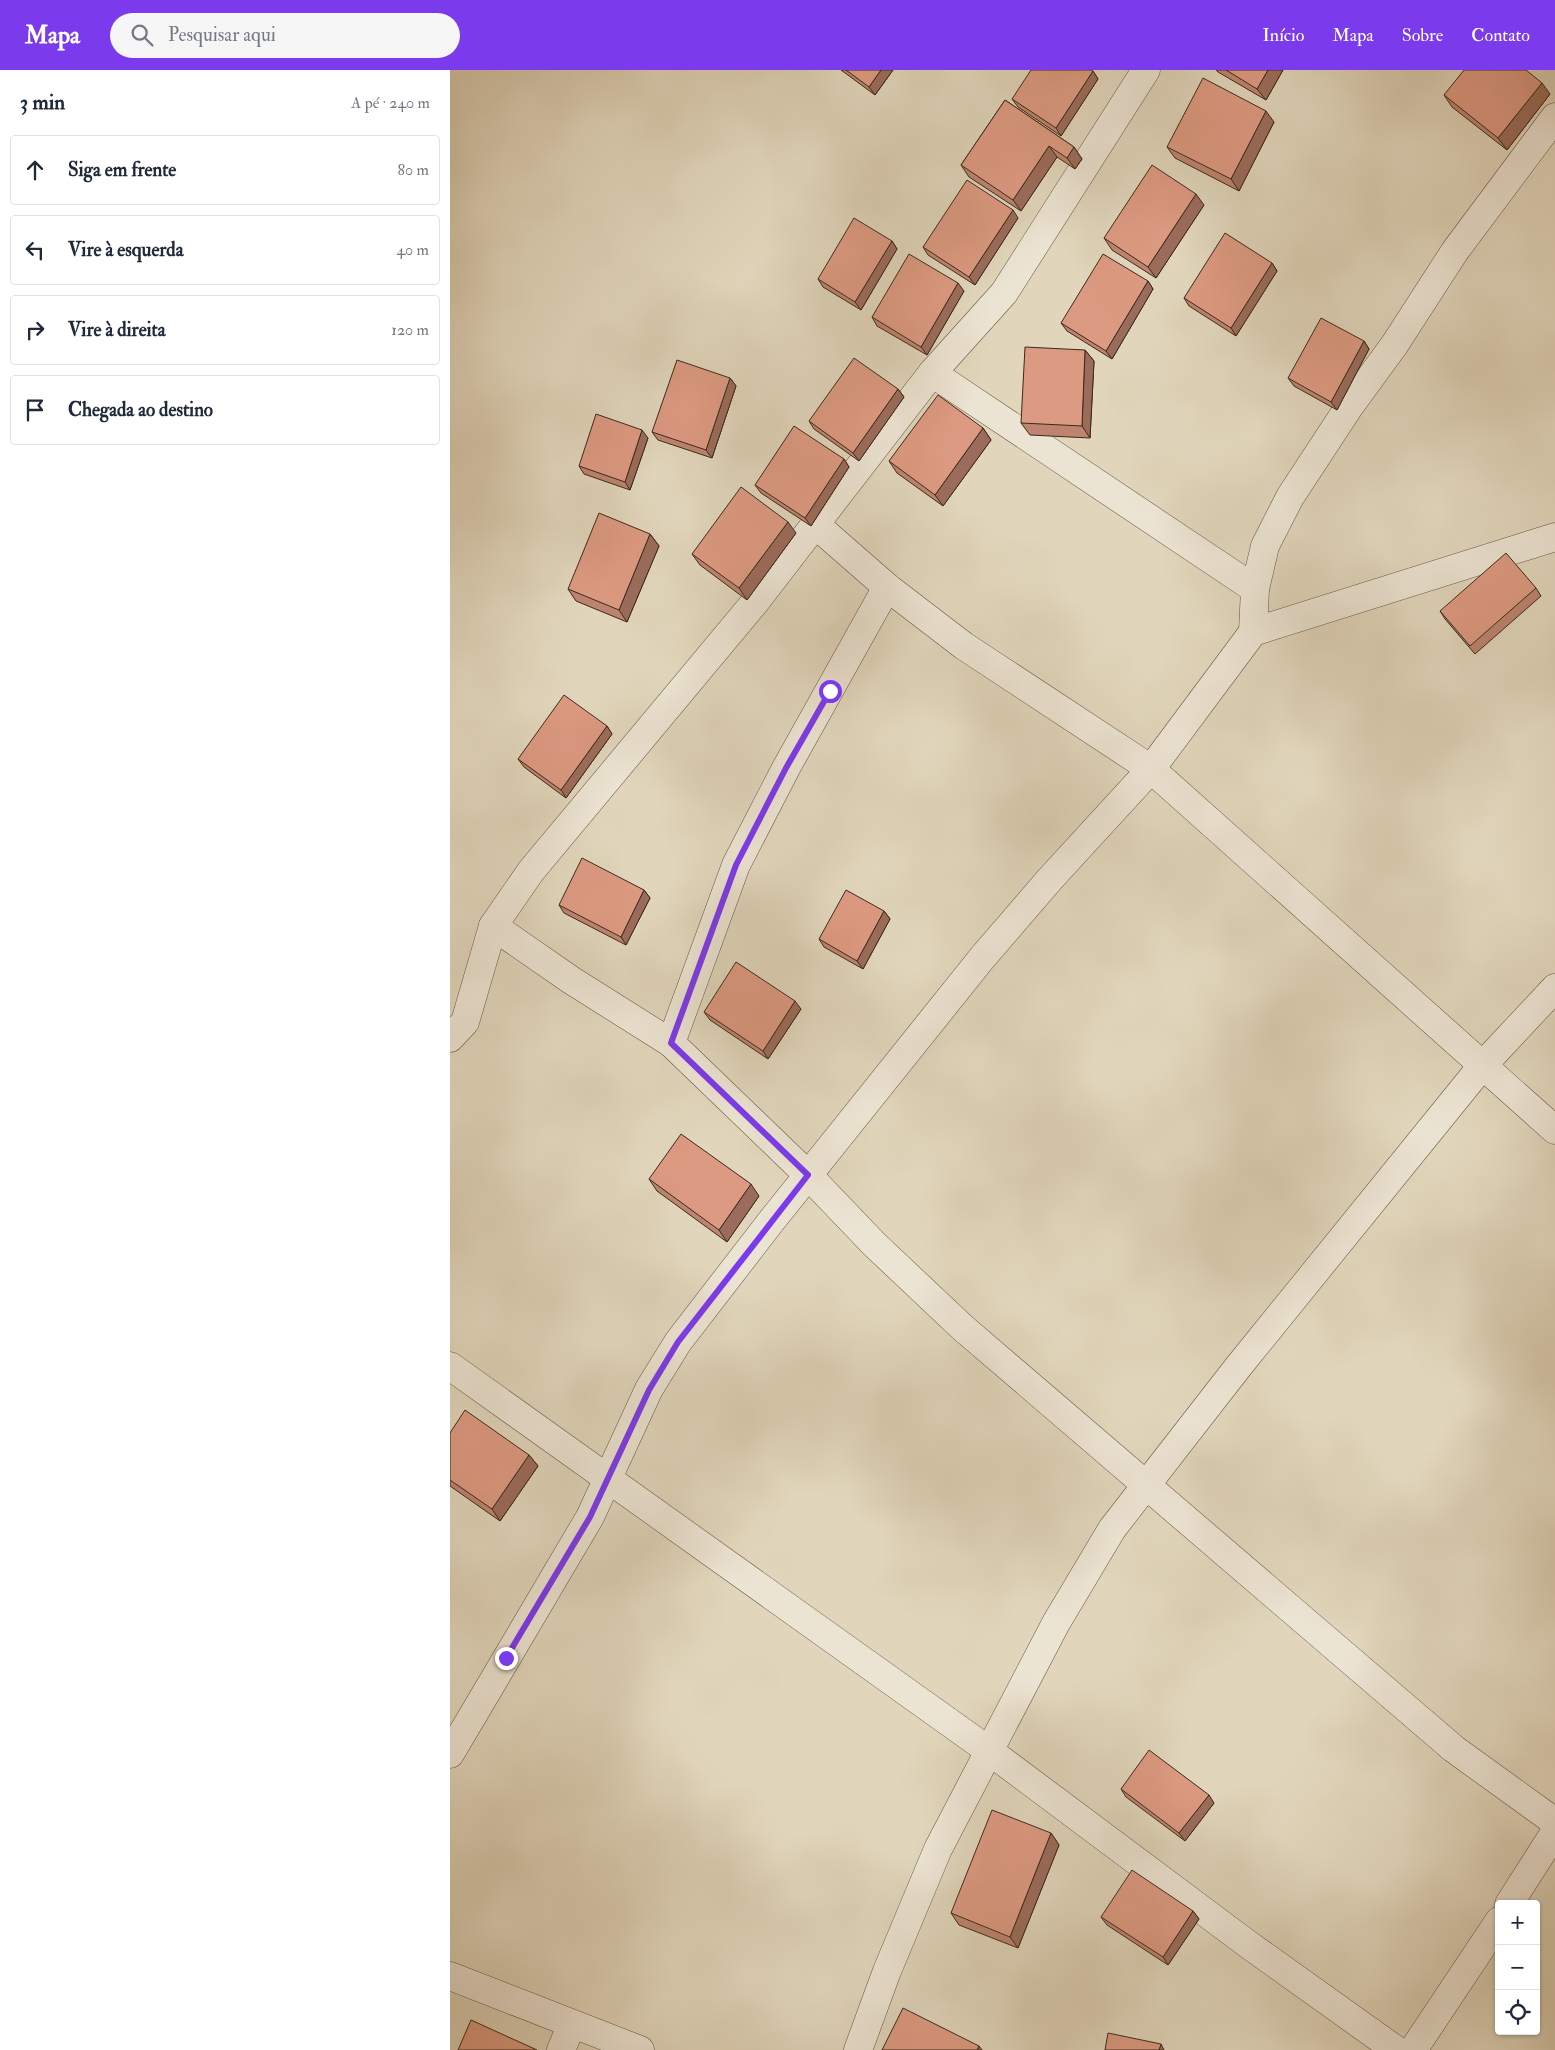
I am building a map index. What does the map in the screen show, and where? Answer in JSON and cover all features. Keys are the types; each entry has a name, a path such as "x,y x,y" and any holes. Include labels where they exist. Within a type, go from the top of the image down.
{"street":[{"path":"450,1038 465,1022 494,926 531,871 756,601 932,373 1004,293 1146,70"},
{"path":"450,1754 590,1517 607,1476 649,1390 678,1342 808,1175 982,958 1050,879 1151,769 1253,632 1255,589 1265,546 1290,497 1349,407 1395,344 1455,251 1555,117"},
{"path":"932,373 1255,589"},
{"path":"816,525 887,587 964,646 1151,769 1555,1130"},
{"path":"1253,632 1555,537"},
{"path":"671,1043 736,865 786,768 887,587"},
{"path":"494,926 571,980 671,1043 808,1175 874,1244 963,1328 1049,1403 1148,1484 1208,1540 1454,1749 1555,1822"},
{"path":"858,2050 887,1971 938,1849 1056,1623 1112,1529 1238,1367 1482,1066 1555,988"},
{"path":"450,1366 607,1476 988,1750 1249,1945 1396,2050"},
{"path":"1512,1900 1555,1832"},
{"path":"1413,2050 1495,1927"},
{"path":"450,1976 640,2050"},
{"path":"561,2050 572,2024"}],"building":[{"path":"846,70 881,70 869,87"},
{"path":"1031,70 1093,71 1056,128 1012,99"},
{"path":"1226,70 1268,70 1257,89"},
{"path":"1464,70 1526,70 1542,83 1498,138 1444,95"},
{"path":"1203,78 1266,111 1231,179 1167,147"},
{"path":"1005,100 1074,147 1067,158 1049,146 1013,200 961,165"},
{"path":"1152,165 1196,194 1148,267 1104,238"},
{"path":"967,180 1013,210 969,277 923,247"},
{"path":"854,218 892,241 855,302 818,279"},
{"path":"1225,233 1272,263 1231,328 1184,298"},
{"path":"909,254 958,283 921,347 872,317"},
{"path":"1103,254 1148,281 1106,351 1061,323"},
{"path":"1321,318 1364,341 1331,402 1288,378"},
{"path":"1025,347 1085,350 1082,426 1021,423"},
{"path":"854,358 898,389 853,453 809,421"},
{"path":"677,360 730,378 706,450 652,432"},
{"path":"938,395 983,428 935,495 889,461"},
{"path":"596,414 642,430 625,482 579,466"},
{"path":"794,426 844,459 805,518 755,485"},
{"path":"741,487 788,522 739,588 692,554"},
{"path":"599,513 650,534 619,610 568,589"},
{"path":"1506,553 1536,588 1470,646 1440,611"},
{"path":"564,695 607,726 561,790 518,759"},
{"path":"582,858 644,890 621,937 559,905"},
{"path":"846,890 884,911 857,961 819,939"},
{"path":"736,962 795,1001 763,1051 704,1012"},
{"path":"681,1134 751,1184 719,1230 649,1179"},
{"path":"465,1410 529,1455 492,1509 450,1480 450,1433"},
{"path":"1149,1750 1209,1795 1179,1833 1121,1789"},
{"path":"992,1810 1051,1833 1010,1937 951,1913"},
{"path":"1132,1870 1193,1911 1163,1957 1101,1917"},
{"path":"903,2008 979,2046 977,2050 882,2050"},
{"path":"471,2020 537,2050 458,2050"},
{"path":"1108,2033 1161,2044 1159,2050 1105,2050"}],"route":[{"path":"506,1658 590,1517 631,1425 649,1390 678,1342 808,1175 724,1097 671,1043 736,865 786,768 830,691"}]}
